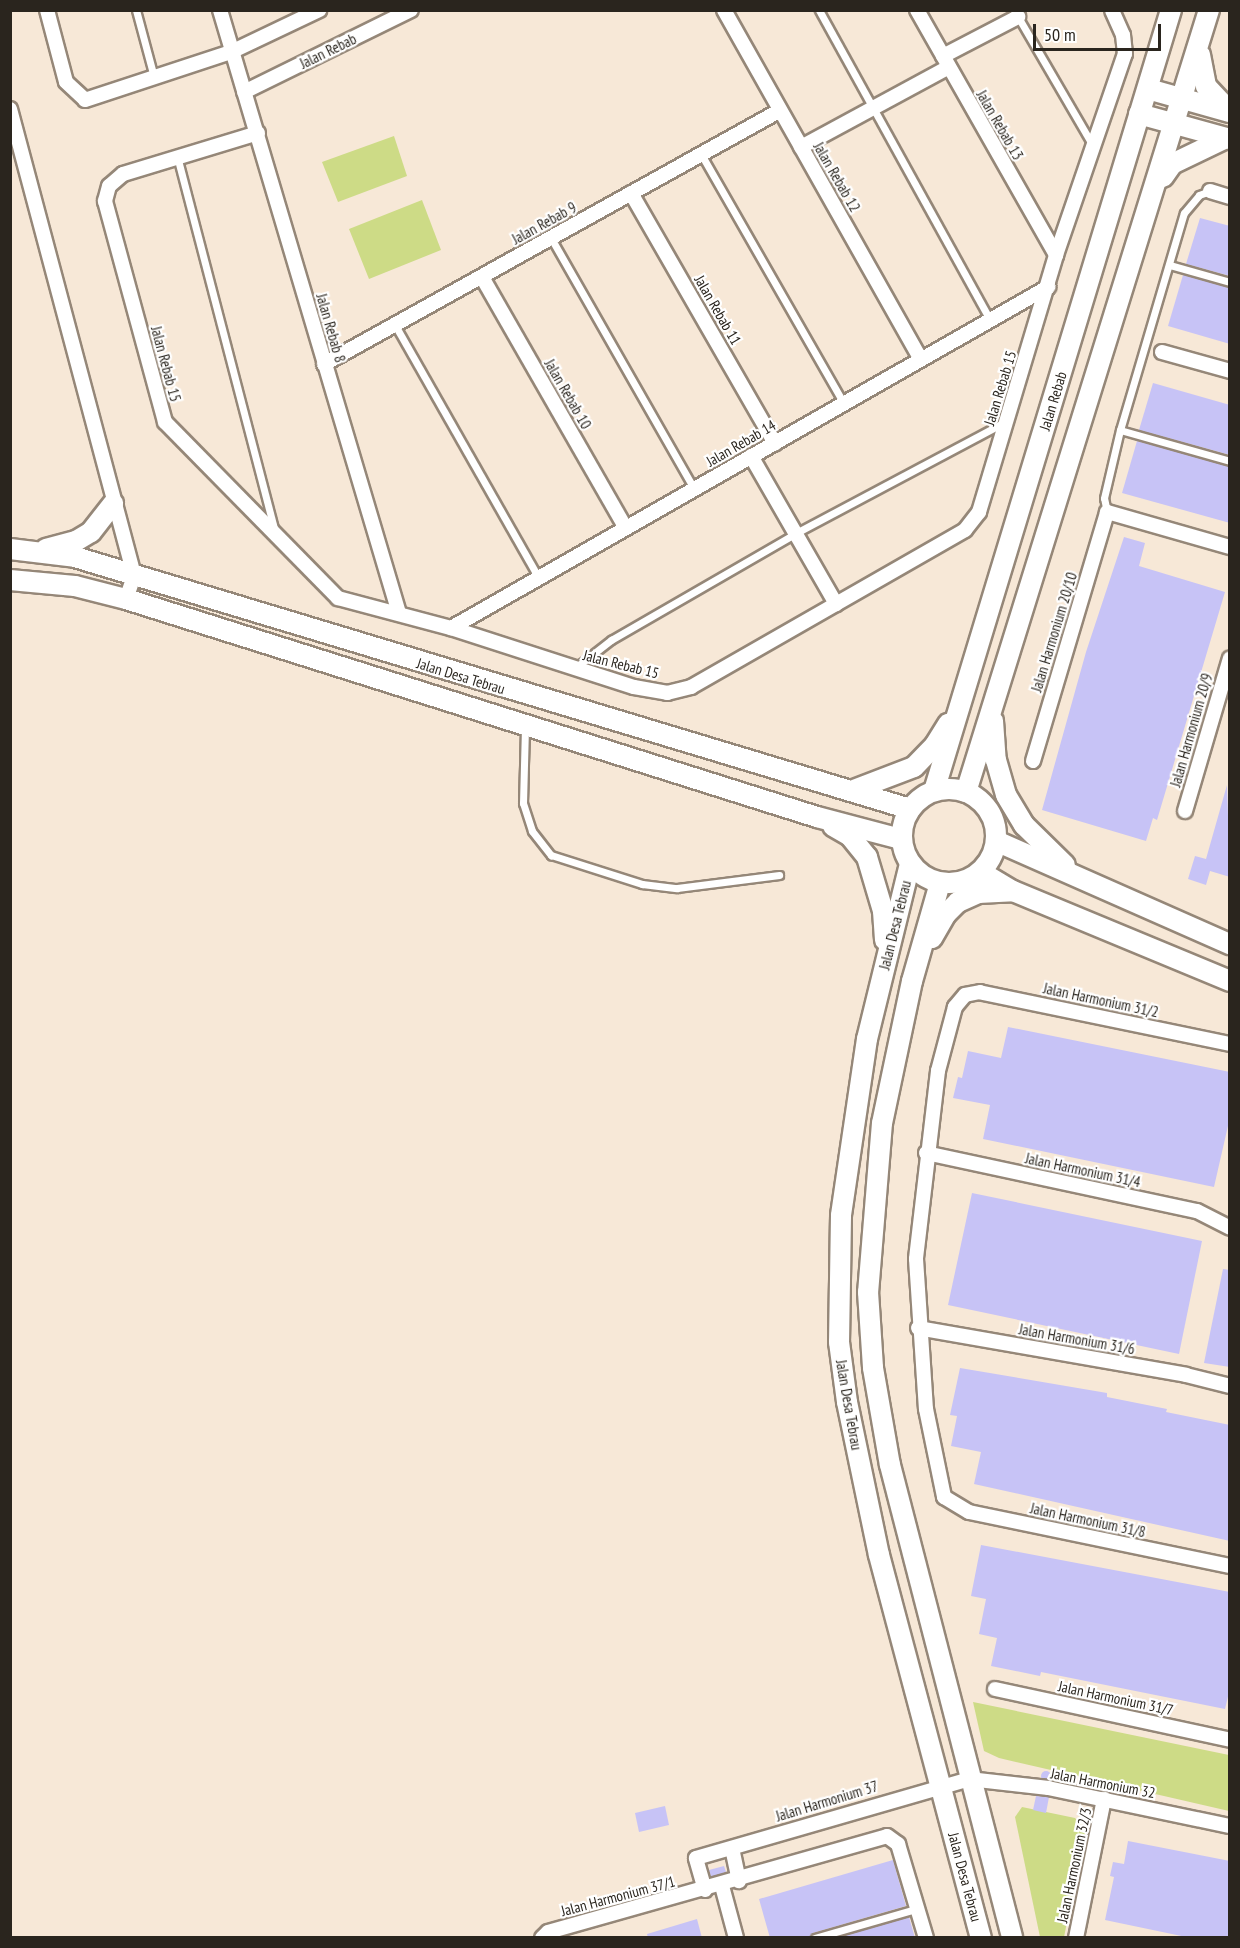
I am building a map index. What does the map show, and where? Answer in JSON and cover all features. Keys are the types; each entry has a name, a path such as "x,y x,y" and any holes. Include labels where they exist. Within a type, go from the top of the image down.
{"street":[{"path":"47,10 66,82 85,100 231,52 319,10"},
{"name":"Jalan Rebab 8","path":"220,10 399,613"},
{"name":"Jalan Rebab","path":"244,92 411,10"},
{"name":"Jalan Rebab 12","path":"724,10 921,359"},
{"name":"Jalan Rebab 13","path":"917,10 1056,255"},
{"name":"Jalan Rebab 15","path":"258,133 123,174 109,186 105,201 165,422 276,539 338,598 451,628 634,687 675,691 691,687 965,530 979,512 1056,255 1125,54 1123,35 1112,10"},
{"name":"Jalan Rebab","path":"934,791 964,699 1171,10"},
{"path":"966,792 1158,184 1209,10"},
{"path":"801,147 872,108 1016,14"},
{"path":"1199,46 1206,86 1230,112"},
{"path":"1148,89 1230,112"},
{"path":"10,109 113,504 134,576 126,598"},
{"name":"Jalan Rebab 9","path":"324,364 779,111"},
{"path":"1139,114 1228,139"},
{"path":"1158,184 1172,164 1228,139"},
{"path":"1210,191 1230,197"},
{"name":"Jalan Rebab 11","path":"631,194 775,443"},
{"name":"Jalan Rebab 10","path":"482,277 626,528"},
{"name":"Jalan Rebab 14","path":"451,628 1048,287"},
{"path":"1162,352 1230,371"},
{"path":"751,456 836,604"},
{"path":"41,551 76,541 91,532 113,504"},
{"path":"1107,512 1230,547"},
{"name":"Jalan Harmonium 20/10","path":"1033,761 1107,512"},
{"name":"Jalan Desa Tebrau","path":"10,549 41,551 134,576 910,809"},
{"name":"Jalan Desa Tebrau","path":"10,580 75,585 126,598 817,817 901,839"},
{"name":"Jalan Harmonium 20/9","path":"1185,811 1230,658"},
{"path":"850,791 914,767 935,745 964,699"},
{"path":"992,712 996,760 1006,795 1024,825 1073,873"},
{"path":"934,791 966,792 990,811 996,840 989,863 981,872 962,882 940,883 918,873 910,864 901,839 910,809 934,791"},
{"path":"817,817 850,836 867,857 883,911 886,960"},
{"path":"996,840 1230,944"},
{"name":"Jalan Desa Tebrau","path":"910,864 867,1039 841,1216 839,1342 847,1402 879,1555 981,1938"},
{"path":"981,872 1013,891 1230,981"},
{"name":"Jalan Desa Tebrau","path":"940,883 912,981 882,1123 871,1215 868,1292 873,1368 906,1537 1012,1938"},
{"path":"912,981 951,907 978,893 1013,891"},
{"name":"Jalan Harmonium 31/2","path":"926,1153 938,1071 955,1007 965,995 980,992 1230,1044"},
{"path":"918,1328 916,1259 926,1153"},
{"name":"Jalan Harmonium 31/4","path":"926,1153 1197,1212 1230,1228"},
{"name":"Jalan Harmonium 31/6","path":"918,1328 1186,1375 1230,1386"},
{"name":"Jalan Harmonium 31/8","path":"918,1328 926,1409 944,1497 969,1512 1230,1566"},
{"name":"Jalan Harmonium 31/7","path":"995,1689 1230,1740"},
{"name":"Jalan Harmonium 37","path":"705,1890 696,1858 969,1779"},
{"name":"Jalan Harmonium 32","path":"969,1779 1048,1788 1230,1826"},
{"name":"Jalan Harmonium 32/3","path":"1076,1938 1104,1799"},
{"path":"732,1848 739,1881 887,1836 894,1840 919,1908 926,1938"},
{"name":"Jalan Harmonium 37/1","path":"542,1938 548,1932 739,1881"},
{"path":"722,1886 736,1938"}],"lane":[{"path":"136,10 154,77"},
{"path":"819,10 990,320"},
{"path":"1016,14 1093,146"},
{"path":"701,154 844,404"},
{"path":"177,156 276,539"},
{"path":"1107,512 1104,498 1120,430 1185,213 1199,195 1210,191"},
{"path":"551,238 694,489"},
{"path":"1170,265 1230,282"},
{"path":"395,325 539,578"},
{"path":"574,669 611,640 796,533 1007,421"},
{"path":"1120,430 1230,461"},
{"path":"525,725 523,802 532,831 551,855 642,884 677,888 779,875"},
{"path":"815,1938 919,1908"}],"green space":[{"path":"394,136 407,176 338,202 322,162"},
{"path":"422,200 441,250 369,279 349,229"},
{"path":"973,1702 1229,1755 1229,1811 999,1758 984,1751"},
{"path":"1022,1807 1075,1818 1086,1829 1064,1937 1040,1937 1015,1817"}],"building":[{"path":"1200,218 1230,226 1230,276 1186,264"},
{"path":"1183,275 1230,288 1230,344 1168,326"},
{"path":"1153,383 1230,405 1230,455 1139,430"},
{"path":"1137,441 1230,466 1230,523 1122,493"},
{"path":"1124,537 1145,543 1139,566 1225,592 1157,820 1153,818 1146,841 1042,810 1086,652"},
{"path":"1227,785 1230,877 1210,871 1206,885 1188,879 1195,856 1206,859"},
{"path":"1008,1027 1230,1072 1230,1117 1214,1187 983,1139 990,1105 953,1098 958,1077 962,1078 968,1051 1001,1058"},
{"path":"972,1193 1202,1241 1179,1354 948,1305"},
{"path":"1223,1269 1230,1270 1230,1367 1204,1363"},
{"path":"960,1368 1107,1393 1107,1397 1230,1425 1230,1541 974,1484 981,1452 951,1446 957,1416 950,1415"},
{"path":"981,1545 1230,1592 1230,1688 1225,1709 1041,1672 1040,1676 991,1666 997,1638 979,1634 986,1599 971,1596"},
{"path":"1046,1771 1051,1776 1046,1781 1041,1776"},
{"path":"1036,1796 1049,1797 1046,1813 1033,1810"},
{"path":"665,1806 669,1825 639,1832 635,1813"},
{"path":"1128,1841 1230,1861 1230,1938 1191,1938 1105,1920 1114,1877 1110,1876 1113,1862 1124,1864"},
{"path":"893,1860 906,1906 813,1933 809,1938 770,1938 759,1899"},
{"path":"724,1866 726,1872 711,1877 709,1870"},
{"path":"909,1917 915,1938 837,1938"},
{"path":"697,1919 702,1938 648,1938 647,1934"}]}
